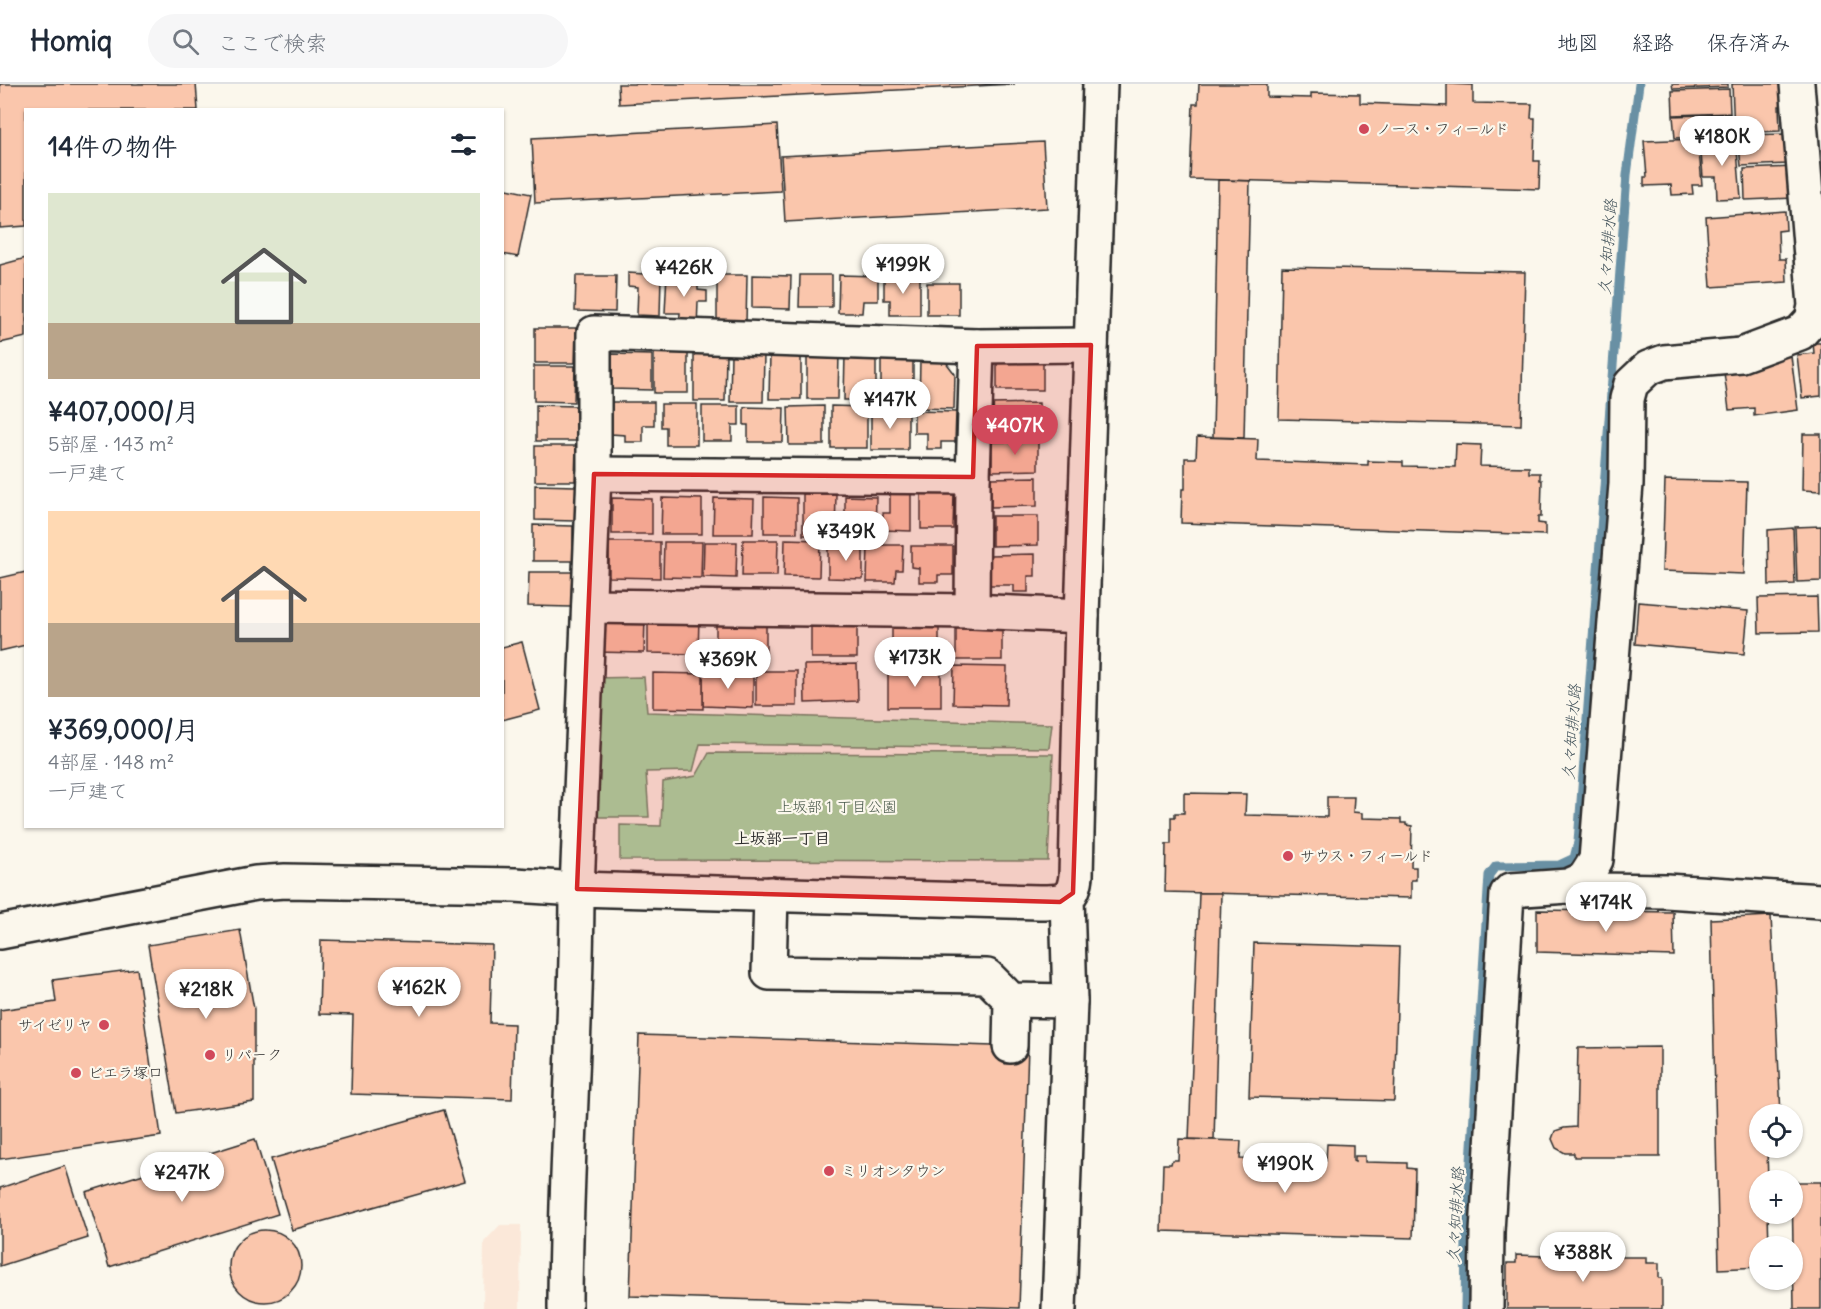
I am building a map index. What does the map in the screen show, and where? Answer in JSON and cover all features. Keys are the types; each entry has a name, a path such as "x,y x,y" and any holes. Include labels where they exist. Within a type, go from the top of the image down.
{"street":[{"path":"1,931 265,882 515,885 577,889 1039,902 1060,902 1067,898 1073,893 1076,876 1082,616 1100,84"},
{"path":"1568,886 1584,879 1596,860 1626,484 1628,399 1631,384 1648,368 1664,362 1741,355 1800,333 1814,323 1812,320 1815,306 1814,200 1797,84"},
{"path":"566,1309 577,889 594,474 594,333 977,346 1091,345"},
{"path":"972,611 977,346"},
{"path":"594,474 973,477"},
{"path":"589,606 972,611 1082,616"},
{"path":"1486,1309 1486,1232 1507,894 1511,890 1568,886 1597,890 1666,891 1821,901"},
{"path":"771,894 769,973 987,976 1011,1000 1071,1001"},
{"path":"1059,1309 1071,1001 1067,898"},
{"path":"1010,1046 1011,1000"}],"highlighted area":[{"path":"1091,345 1073,893 1060,902 577,889 594,474 973,477 977,346"}],"shaded area":[{"path":"500,1225 521,1225 520,1309 483,1309 484,1242"}],"green space":[{"path":"644,677 647,712 1052,724 1049,748 700,744 693,771 646,772 649,817 593,817 594,678"},
{"name":"上坂部１丁目公園","path":"709,753 1053,754 1048,861 620,860 620,825 661,826 663,782 696,776"}],"building":[{"path":"0,84 196,84 198,108 24,108 24,226 0,228"},
{"path":"618,84 1015,84 619,104"},
{"name":"ノース・フィールド","path":"1199,84 1267,84 1267,97 1311,98 1311,93 1360,94 1360,103 1447,106 1447,84 1473,85 1473,103 1532,104 1531,118 1535,118 1534,161 1540,161 1539,189 1190,179 1193,104 1198,104"},
{"path":"1672,84 1728,84 1728,87 1673,89"},
{"path":"1732,84 1782,84 1783,106 1779,106 1780,131 1734,133"},
{"path":"1729,89 1730,113 1673,115 1672,91"},
{"path":"1730,114 1731,136 1675,138 1673,116"},
{"path":"777,125 781,191 535,203 532,138"},
{"path":"1789,134 1789,146 1785,146 1787,164 1741,166 1738,135"},
{"path":"1698,139 1702,185 1692,185 1693,194 1672,195 1671,185 1644,186 1644,177 1647,177 1644,141"},
{"path":"1736,139 1741,198 1717,199 1716,177 1703,177 1700,141"},
{"path":"1043,142 1047,208 785,222 781,156"},
{"path":"1793,167 1794,198 1745,200 1744,169"},
{"path":"1218,180 1250,181 1244,438 1213,437"},
{"path":"504,188 531,194 518,257 504,254"},
{"path":"1785,211 1786,230 1778,231 1779,259 1786,259 1787,282 1711,287 1706,217"},
{"path":"24,259 24,337 0,343 0,265"},
{"path":"1282,267 1525,272 1521,425 1279,419"},
{"path":"628,273 661,275 660,316 637,315 638,287 628,286"},
{"path":"667,273 698,274 698,290 707,291 707,302 698,302 697,328 679,327 680,313 665,313"},
{"path":"717,275 747,275 746,324 717,323"},
{"path":"752,275 791,276 790,309 752,308"},
{"path":"800,275 832,275 832,307 799,307"},
{"path":"839,275 878,276 878,301 863,301 862,313 838,313"},
{"path":"576,276 616,276 615,312 575,311"},
{"path":"884,277 920,277 920,315 890,315 890,300 884,300"},
{"path":"927,283 959,283 959,315 927,315"},
{"path":"535,328 576,328 575,363 535,363"},
{"path":"1813,343 1821,343 1821,396 1802,398 1797,355 1814,353"},
{"path":"654,351 688,351 688,393 654,393"},
{"path":"731,353 764,353 763,402 730,402"},
{"path":"770,353 801,353 801,399 769,399"},
{"path":"807,353 839,353 838,399 807,399"},
{"path":"612,354 652,355 652,390 611,389"},
{"path":"694,354 726,354 725,401 694,401"},
{"path":"845,354 876,354 876,400 844,400"},
{"path":"881,355 913,355 913,403 881,403"},
{"path":"1791,356 1798,410 1754,416 1754,408 1729,410 1723,365"},
{"path":"920,360 945,361 955,374 954,409 919,408"},
{"path":"997,361 1043,361 1043,390 997,390"},
{"path":"534,366 575,366 574,402 534,401"},
{"path":"611,402 654,402 654,425 643,425 643,442 625,442 625,435 611,434"},
{"path":"1039,403 1040,432 994,433 993,404"},
{"path":"661,404 697,404 697,445 666,445 666,427 661,427"},
{"path":"536,405 576,406 576,441 536,441"},
{"path":"702,406 739,406 739,425 732,425 732,441 702,441"},
{"path":"824,406 824,445 789,445 788,407"},
{"path":"831,406 867,407 867,448 831,448"},
{"path":"744,407 784,408 783,442 748,442 748,425 744,425"},
{"path":"871,410 908,410 908,450 871,450"},
{"path":"914,411 956,412 955,442 941,442 941,449 927,449 927,433 914,433"},
{"path":"1803,434 1821,434 1821,491 1802,490"},
{"path":"1197,437 1258,439 1257,461 1368,465 1368,461 1403,462 1403,466 1455,467 1456,444 1481,445 1480,466 1529,467 1529,473 1540,473 1540,480 1542,480 1541,517 1538,517 1538,523 1545,524 1545,535 1181,523 1182,489 1185,489 1185,458 1196,458"},
{"path":"1038,441 1038,470 992,471 992,442"},
{"path":"535,446 576,446 575,481 535,481"},
{"path":"1037,477 1037,506 991,507 991,478"},
{"path":"1665,480 1747,482 1744,574 1662,571"},
{"path":"535,485 576,486 575,521 535,520"},
{"path":"921,491 954,492 953,529 921,529"},
{"path":"890,492 911,492 911,531 883,530 883,513 890,513"},
{"path":"803,494 836,494 835,535 803,535"},
{"path":"845,496 876,497 875,537 845,537"},
{"path":"764,497 797,498 797,533 764,533"},
{"path":"612,498 652,499 652,534 612,534"},
{"path":"662,498 702,499 702,534 661,534"},
{"path":"714,498 754,499 753,534 713,534"},
{"path":"992,516 1038,516 1038,545 992,546"},
{"path":"533,525 573,526 573,561 533,561"},
{"path":"1821,526 1821,581 1797,582 1795,527"},
{"path":"1793,528 1795,584 1769,585 1768,530"},
{"path":"785,539 820,540 819,577 784,576"},
{"path":"743,540 778,540 777,576 742,576"},
{"path":"609,542 660,542 660,578 609,577"},
{"path":"664,542 702,542 701,578 663,577"},
{"path":"704,542 737,542 736,578 703,577"},
{"path":"828,545 863,545 863,579 828,578"},
{"path":"868,545 903,545 902,570 896,570 895,582 867,582"},
{"path":"911,546 953,546 953,575 938,575 938,582 919,582 919,568 911,567"},
{"path":"1035,554 1035,576 1028,576 1028,592 1014,592 1014,585 989,585 989,555"},
{"path":"24,572 24,645 0,651 0,578"},
{"path":"529,572 572,572 571,607 528,606"},
{"path":"1817,597 1818,632 1759,633 1758,598"},
{"path":"1638,602 1748,611 1744,654 1635,644"},
{"path":"595,617 645,617 644,653 594,652"},
{"path":"648,618 699,618 698,654 648,653"},
{"path":"716,618 766,618 766,654 716,653"},
{"path":"811,619 857,619 857,658 811,658"},
{"path":"956,622 1002,622 1002,660 956,660"},
{"path":"892,626 939,626 939,664 892,664"},
{"path":"522,642 540,710 504,719 504,646"},
{"path":"857,664 858,701 805,703 804,665"},
{"path":"954,666 1007,667 1006,705 953,704"},
{"path":"888,670 941,670 941,707 888,707"},
{"path":"756,671 797,671 797,706 756,706"},
{"path":"703,672 753,673 753,708 703,706"},
{"path":"653,673 703,674 703,709 653,708"},
{"name":"サウス・フィールド","path":"1184,793 1246,794 1245,815 1327,817 1327,797 1354,797 1353,812 1362,813 1362,818 1401,819 1401,823 1412,826 1411,867 1416,867 1416,880 1411,880 1411,898 1165,892 1166,844 1171,844 1171,817 1175,817 1175,813 1184,813"},
{"path":"1199,893 1221,893 1214,1140 1189,1139"},
{"path":"1537,910 1673,912 1674,956 1537,952"},
{"path":"1771,916 1780,1104 1749,1104 1749,1158 1767,1158 1768,1170 1749,1170 1749,1224 1768,1224 1769,1236 1749,1236 1749,1268 1719,1269 1711,919"},
{"name":"リパーク","path":"240,930 254,1009 254,1102 176,1113 148,945"},
{"path":"321,940 492,945 490,1023 514,1024 512,1099 351,1094 353,1015 319,1014"},
{"path":"1254,943 1399,947 1394,1101 1249,1097"},
{"name":"ビエラ塚口","path":"137,969 161,1136 0,1159 0,1010 56,1002 53,980"},
{"name":"ミリオンタウン","path":"639,1035 1028,1047 1019,1308 630,1296"},
{"path":"1660,1047 1660,1157 1574,1157 1574,1153 1565,1153 1556,1148 1552,1139 1555,1131 1576,1127 1578,1048"},
{"path":"444,1110 465,1181 292,1230 271,1159"},
{"path":"255,1139 278,1214 109,1267 86,1192"},
{"path":"1179,1139 1241,1141 1240,1159 1326,1161 1327,1144 1353,1145 1353,1161 1355,1162 1355,1156 1365,1156 1365,1162 1407,1163 1407,1168 1415,1169 1413,1238 1161,1231 1163,1164 1171,1164 1172,1160 1178,1160"},
{"path":"65,1166 88,1238 0,1266 0,1188"},
{"path":"1803,1182 1821,1182 1821,1309 1794,1309 1794,1290 1803,1290 1803,1236 1793,1236 1793,1224 1803,1224"},
{"path":"265,1230 285,1236 295,1246 301,1266 295,1286 285,1296 265,1302 245,1296 235,1286 229,1266 235,1246 245,1236"},
{"path":"1545,1249 1565,1249 1565,1261 1592,1261 1592,1257 1646,1257 1646,1263 1659,1263 1659,1278 1662,1278 1662,1309 1507,1309 1507,1263 1516,1263 1516,1255 1545,1256"}],"waterway":[{"name":"久々知排水路","path":"1465,1309 1466,1241 1489,875 1496,866 1559,865 1574,858 1578,842 1627,175 1639,84"}],"place":[{"name":"ノース・フィールド","path":"1364,129"},
{"name":"サウス・フィールド","path":"1288,856"},
{"name":"サイゼリヤ","path":"104,1025"},
{"name":"リパーク","path":"210,1055"},
{"name":"ビエラ塚口","path":"76,1073"},
{"name":"ミリオンタウン","path":"829,1171"}],"district":[{"name":"上坂部一丁目","path":"782,838"}]}
